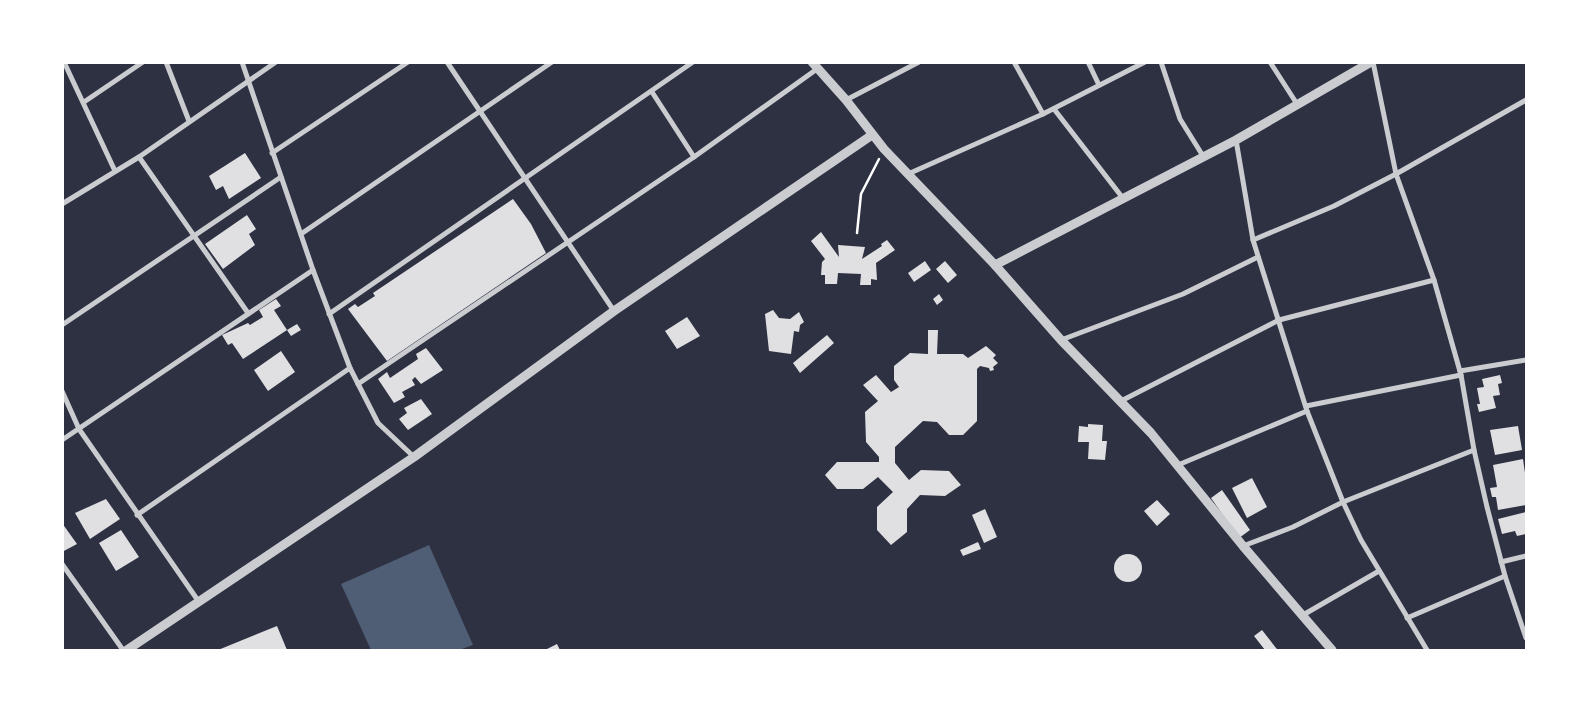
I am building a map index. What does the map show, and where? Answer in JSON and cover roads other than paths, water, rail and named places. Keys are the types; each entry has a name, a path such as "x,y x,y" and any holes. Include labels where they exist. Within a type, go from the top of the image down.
{"street":[{"path":"64,62 116,171"},
{"path":"84,102 143,62"},
{"path":"166,62 189,121"},
{"path":"242,62 313,270 350,368 378,423 414,457"},
{"path":"62,204 139,157 276,62"},
{"path":"272,153 408,62"},
{"path":"447,62 614,311"},
{"path":"301,234 552,62"},
{"path":"329,314 693,62"},
{"path":"846,100 919,62"},
{"path":"1014,62 1043,114"},
{"path":"1088,62 1099,85"},
{"path":"908,174 1054,109 1145,62"},
{"path":"1162,62 1180,119 1203,156"},
{"path":"1270,62 1297,104"},
{"path":"995,265 1236,140 1372,62 1396,174 1434,280 1461,373 1474,450 1501,562 1526,638"},
{"path":"358,384 694,157 814,66 846,100 872,135 995,265 1061,340 1178,465 1243,546 1332,650"},
{"path":"652,92 694,157"},
{"path":"1253,240 1334,206 1396,174 1526,100"},
{"path":"1054,109 1122,198"},
{"path":"127,650 414,457 614,311 872,135"},
{"path":"1236,140 1253,240 1306,408 1343,502 1379,571 1427,650"},
{"path":"139,157 248,313"},
{"path":"62,325 194,237 280,176"},
{"path":"1061,340 1183,294 1258,257"},
{"path":"62,440 313,270"},
{"path":"1120,401 1279,320 1434,280"},
{"path":"1178,465 1306,408 1526,360"},
{"path":"137,515 350,368"},
{"path":"62,391 79,428 137,515 200,602"},
{"path":"1243,546 1293,527 1343,502 1474,450"},
{"path":"1501,562 1526,556"},
{"path":"62,564 123,650"},
{"path":"1303,615 1379,571"},
{"path":"1407,618 1505,576"}],"water":[{"path":"429,545 473,645 459,650 371,650 341,584"}]}
